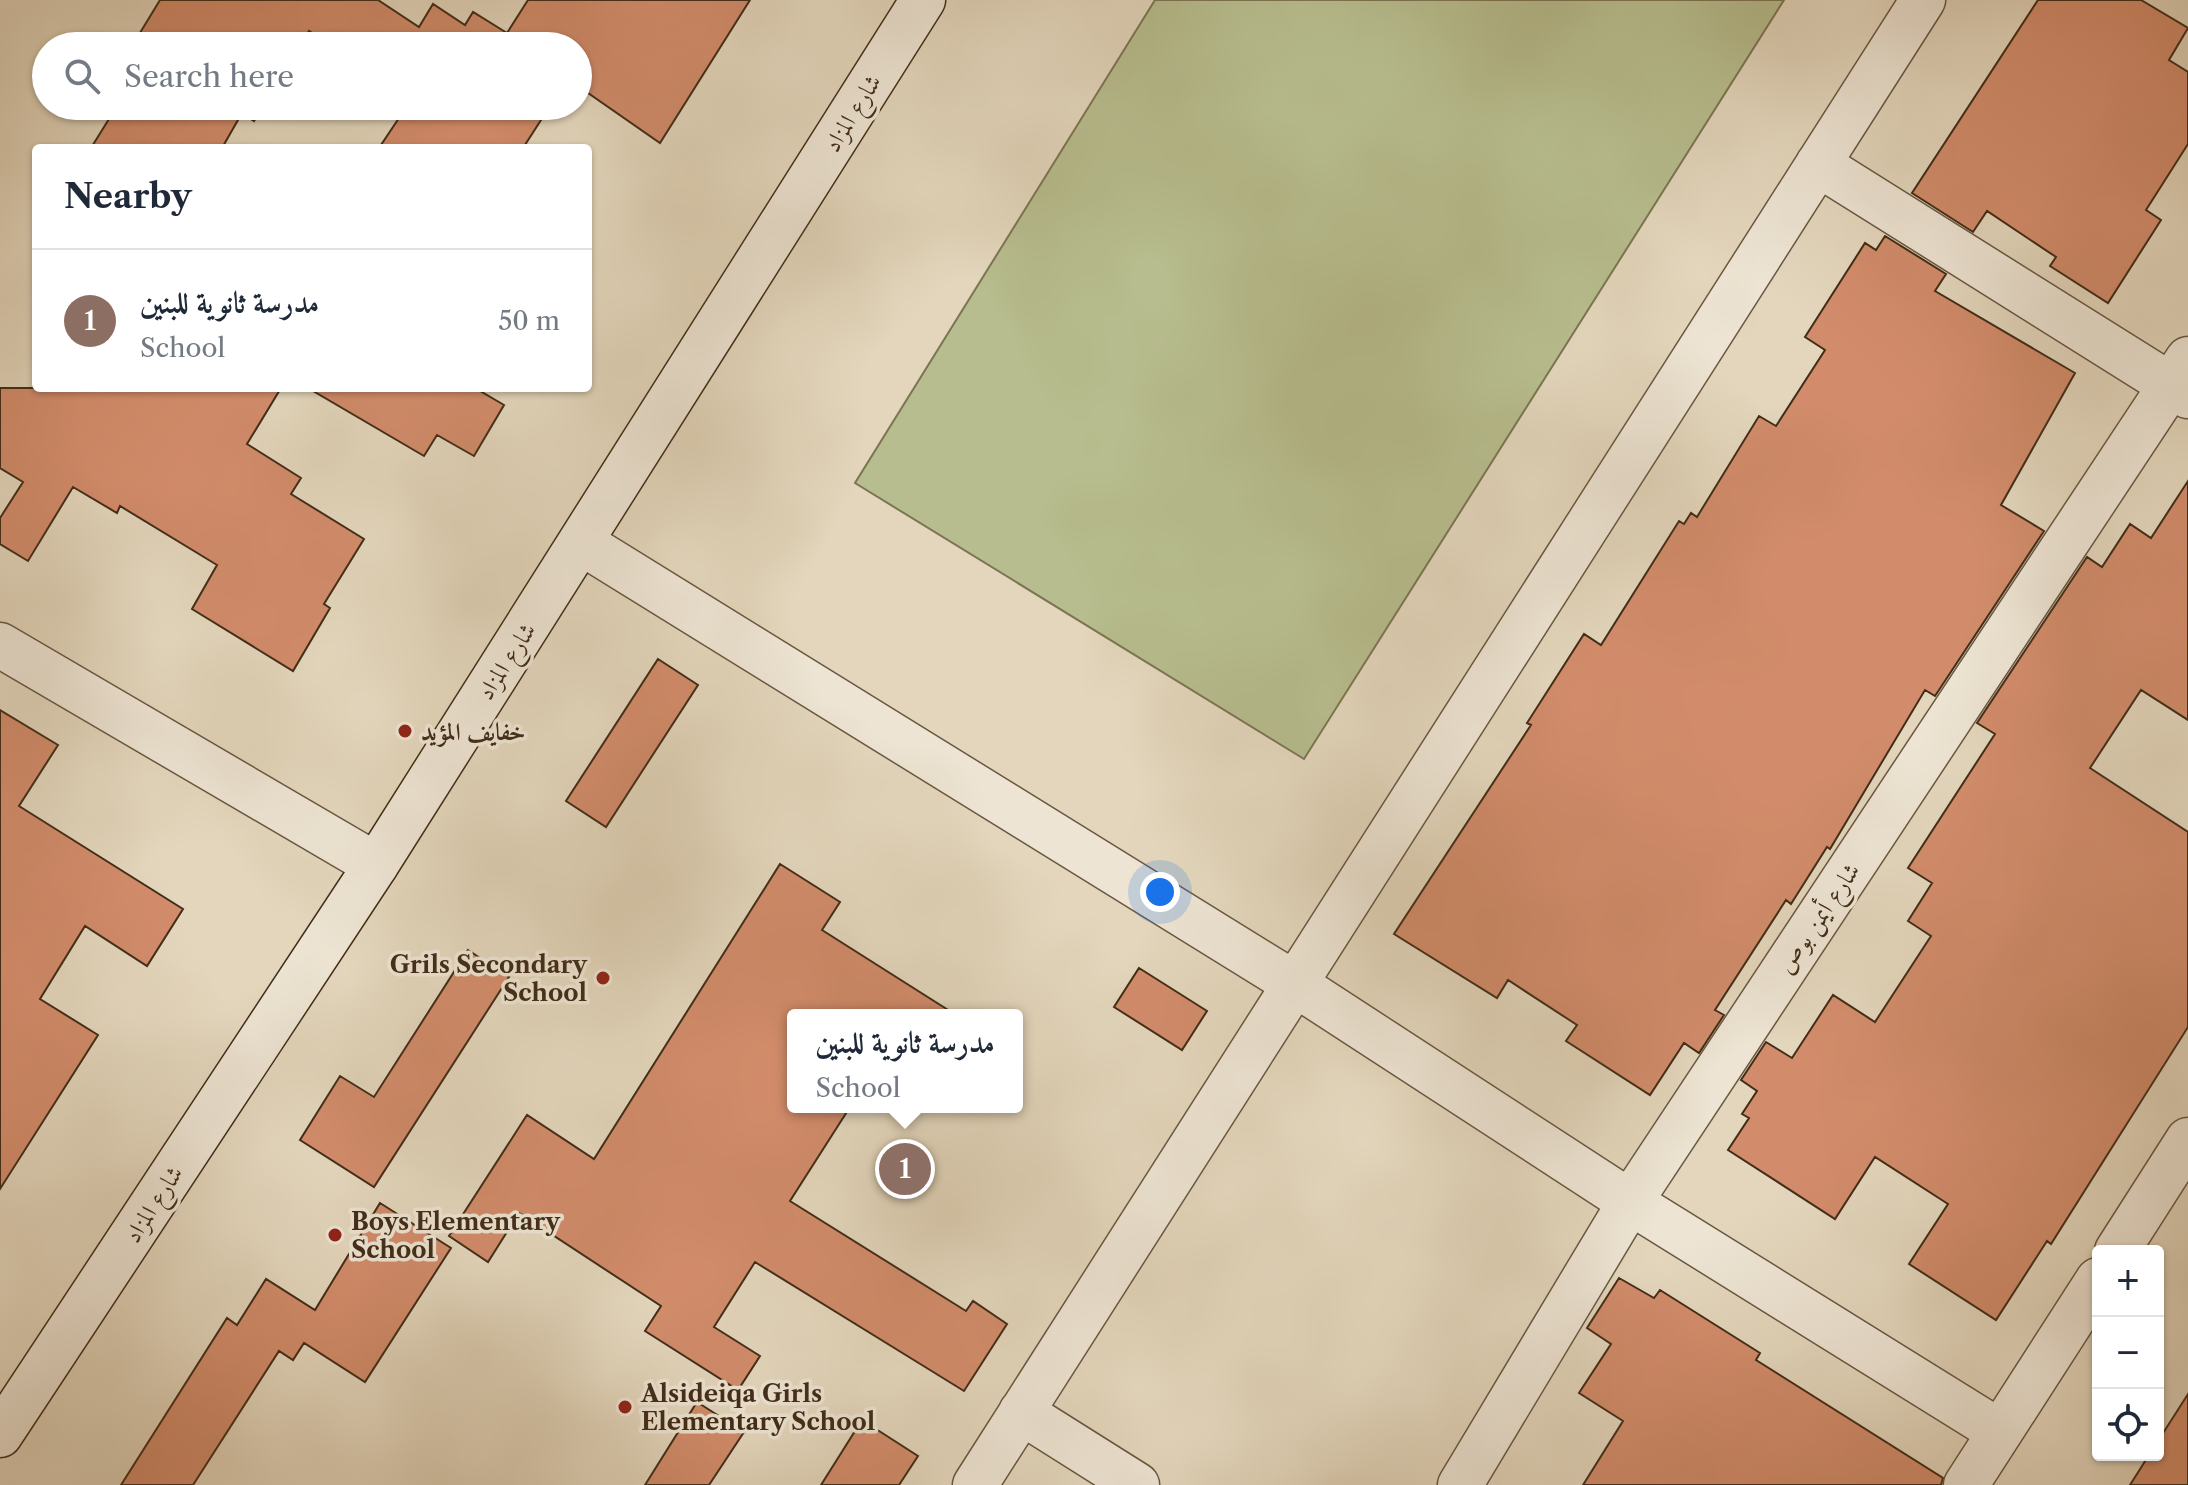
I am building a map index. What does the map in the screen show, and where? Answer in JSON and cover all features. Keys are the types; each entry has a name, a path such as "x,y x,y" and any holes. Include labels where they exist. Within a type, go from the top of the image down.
{"street":[{"name":"شارع المزاد","path":"0,1435 376,865 923,0"},
{"path":"975,1485 1923,0"},
{"path":"1818,164 2182,380"},
{"name":"شارع أيمن بوص","path":"1460,1485 1630,1202 2182,380"},
{"path":"582,543 1295,984 1630,1202 2000,1432"},
{"path":"0,645 376,865"},
{"path":"2121,1245 2188,1140"},
{"path":"1966,1485 2092,1289"},
{"path":"1021,1412 1137,1485"}],"green space":[{"path":"1155,0 1784,0 1304,759 855,483"}],"building":[{"path":"160,0 378,0 419,27 433,4 465,25 473,12 505,32 309,31 141,32"},
{"path":"528,0 750,0 660,143 592,96 592,32 508,32"},
{"path":"2038,0 2141,0 2188,28 2169,60 2188,72 2188,144 2146,210 2161,220 2108,303 2050,266 2056,257 1987,211 1973,232 1912,193"},
{"path":"108,120 238,120 224,144 93,144"},
{"path":"398,120 541,120 526,144 382,144"},
{"path":"1885,236 1946,274 1935,291 2075,373 2001,505 2044,531 1935,696 1925,690 1830,849 1827,847 1791,904 1786,900 1715,1010 1724,1015 1699,1053 1684,1043 1650,1095 1566,1041 1577,1025 1508,980 1497,998 1394,934 1531,725 1527,723 1584,634 1601,645 1679,521 1684,524 1691,513 1697,517 1759,416 1776,426 1825,350 1805,337 1865,243 1876,250"},
{"path":"0,388 32,388 32,392 279,392 247,444 301,478 291,494 364,539 324,604 330,608 293,671 192,609 217,565 120,506 117,513 73,487 28,561 0,544 0,518 23,482 0,468"},
{"path":"315,392 482,392 504,405 474,456 437,435 424,456"},
{"path":"2188,481 2188,720 2141,690 2090,768 2188,832 2188,1027 2051,1244 2047,1241 1996,1320 1909,1264 1948,1204 1875,1157 1835,1219 1728,1150 1749,1118 1742,1114 1757,1091 1741,1080 1766,1042 1792,1058 1833,995 1875,1022 1931,936 1908,921 1932,883 1908,868 1995,734 1977,723 2087,557 2102,567 2130,524 2151,538"},
{"path":"658,659 698,685 606,827 566,801"},
{"path":"0,710 58,745 19,806 183,909 147,966 85,926 40,999 98,1035 0,1189"},
{"path":"780,864 840,902 822,930 947,1009 787,1009 787,1113 846,1113 790,1201 966,1311 973,1301 1007,1324 964,1391 755,1262 714,1327 760,1356 738,1390 645,1331 661,1306 519,1213 488,1262 449,1236 527,1115 594,1159"},
{"path":"468,950 509,977 374,1187 300,1140 340,1076 374,1097"},
{"path":"1139,968 1207,1011 1182,1050 1114,1007"},
{"path":"380,1203 451,1248 365,1382 304,1343 293,1360 279,1351 193,1485 121,1485 227,1318 237,1325 266,1279 315,1310"},
{"path":"1619,1278 1654,1298 1660,1290 1760,1353 1756,1360 1943,1478 1941,1485 1583,1485 1623,1421 1579,1393 1611,1344 1587,1328"},
{"path":"2188,1394 2188,1485 2130,1485 2145,1461 2164,1461 2164,1432"},
{"path":"697,1402 744,1432 709,1485 645,1485"},
{"path":"862,1420 918,1456 899,1485 821,1485"}],"place":[{"name":"خفايف المؤيد","path":"405,731"},
{"name":"Grils Secondary School","path":"603,978"},
{"name":"مدرسة ثانوية للبنين","path":"905,1169"},
{"name":"Boys Elementary School","path":"335,1235"},
{"name":"Alsideiqa Girls Elementary School","path":"625,1407"}]}
